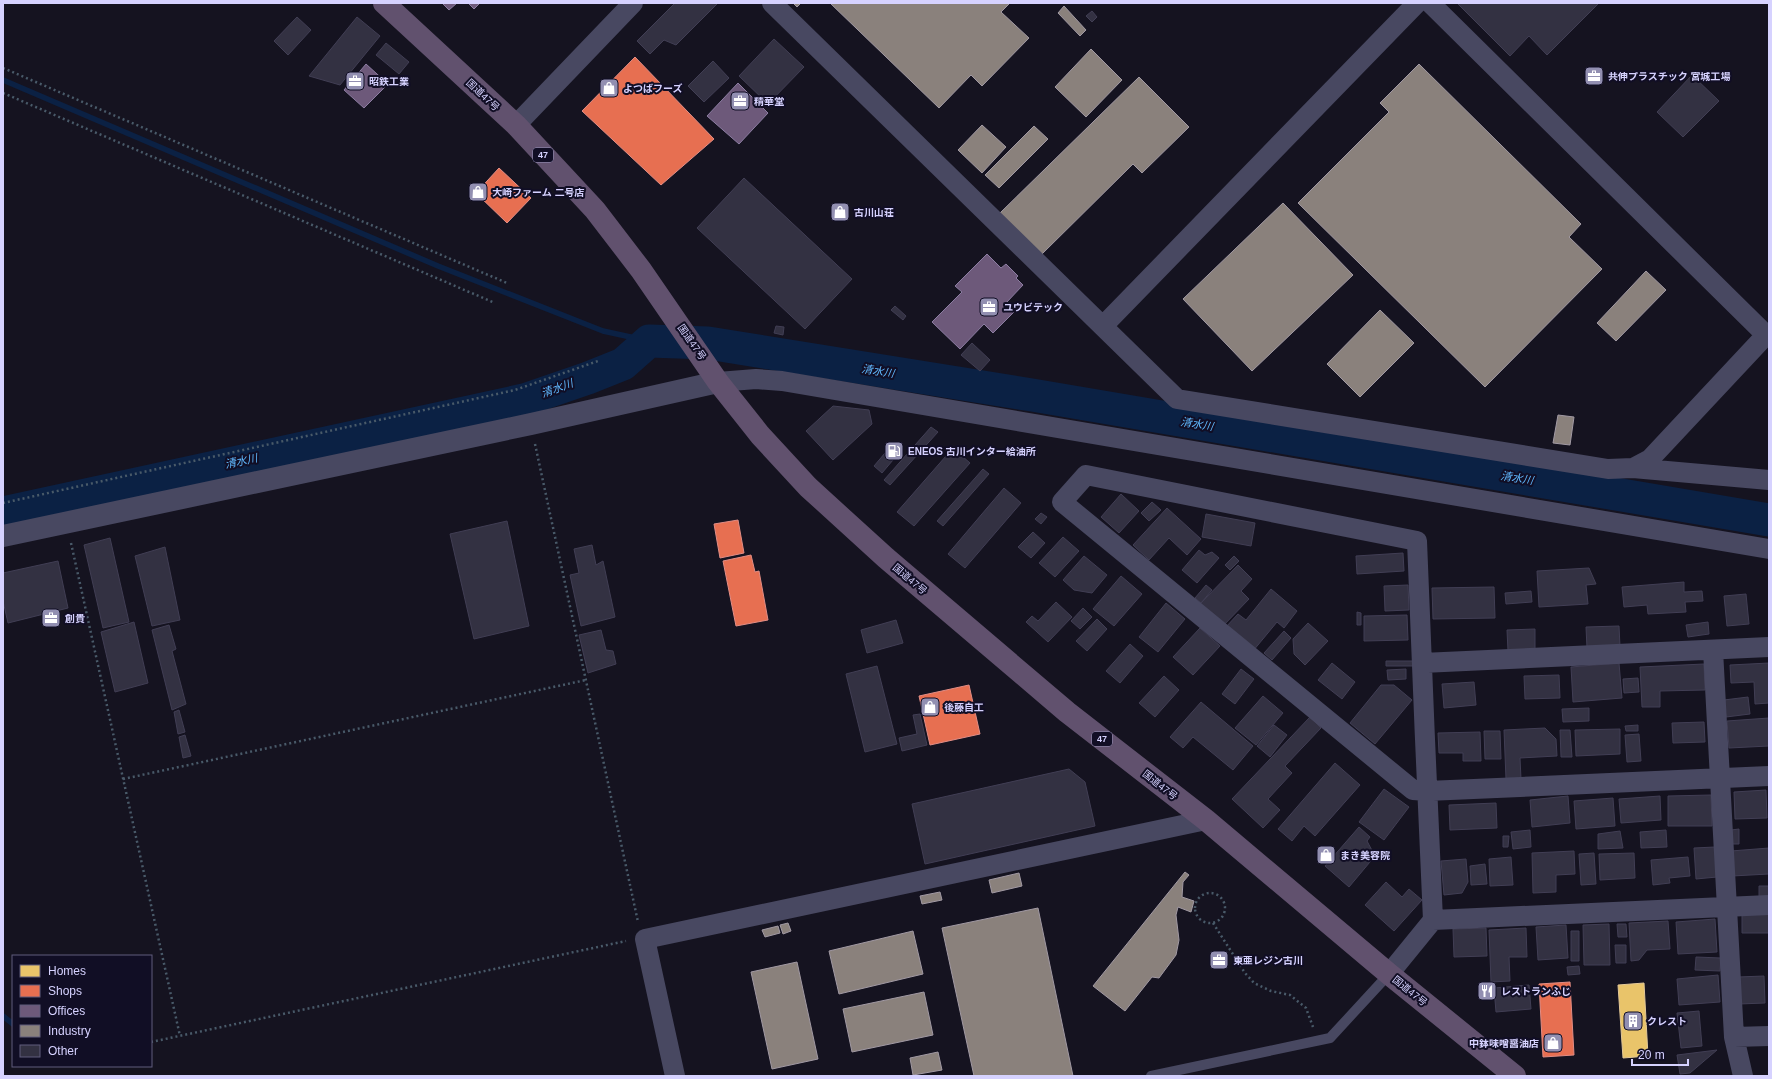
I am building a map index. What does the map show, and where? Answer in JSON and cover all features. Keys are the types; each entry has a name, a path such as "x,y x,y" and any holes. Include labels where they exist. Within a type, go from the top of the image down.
{"highway":[{"name":"国道47号","path":"384,3 516,125 594,210 641,270 716,378 760,435 808,487 886,558 1067,712 1206,820 1389,974 1515,1076"}],"street":[{"path":"516,125 633,3"},
{"path":"772,3 1177,399 1608,468 1633,468 1769,480"},
{"path":"1103,326 1417,3"},
{"path":"1430,3 1766,335 1650,458 1633,468"},
{"path":"3,536 531,424 716,378 782,381 1769,549"},
{"path":"1389,974 1433,920 1427,791 1417,541 1086,475 1062,502 1413,790 1427,791 1769,776"},
{"path":"1422,663 1769,647"},
{"path":"1713,650 1734,1037 1743,1076"},
{"path":"675,1076 644,938 1206,820"},
{"path":"1433,920 1769,905"},
{"path":"1734,1037 1769,1036"}],"lane":[{"path":"1151,1076 1330,1038 1389,974"}],"path":[{"path":"3,68 507,283"},
{"path":"3,93 495,303"},
{"path":"3,503 515,390 598,361"},
{"path":"152,1042 644,938 586,680 531,424"},
{"path":"67,523 180,1036"},
{"path":"123,779 586,680"},
{"path":"1213,923 1221,919 1224,915 1225,905 1220,897 1206,894 1202,896 1196,904 1196,914 1203,921 1213,923 1245,973 1254,983 1271,991 1290,996 1306,1008 1318,1040"}],"building: Homes":[{"name":"クレスト","path":"1644,983 1648,1056 1623,1058 1618,985"}],"building: Shops":[{"path":"635,57 714,139 661,185 582,111"},
{"path":"499,168 531,198 507,223 476,193"},
{"path":"738,520 744,553 720,558 714,524"},
{"path":"751,555 755,572 759,571 768,620 736,626 723,561"},
{"path":"969,685 980,734 930,745 919,696"},
{"path":"1570,982 1574,1055 1543,1057 1539,984"}],"building: Offices":[{"path":"442,3 457,3 449,10"},
{"path":"468,3 480,3 474,9"},
{"path":"366,64 388,84 364,108 344,90"},
{"path":"738,83 768,113 739,144 707,116"},
{"path":"987,254 1001,268 1006,264 1018,276 1016,278 1023,285 1006,303 1014,312 993,333 984,324 960,349 932,322 962,292 955,286"}],"building: Industry":[{"path":"793,3 801,3 797,7"},
{"path":"830,3 1010,3 1001,12 1029,38 982,86 971,75 939,108"},
{"path":"1064,6 1086,30 1080,36 1058,13"},
{"path":"1091,49 1122,80 1086,117 1055,87"},
{"path":"1419,64 1581,224 1569,237 1602,269 1485,387 1298,203 1389,112 1380,103"},
{"path":"1139,77 1189,127 1142,173 1133,164 1041,255 1000,213"},
{"path":"982,125 1006,147 982,173 958,150"},
{"path":"1034,126 1048,139 999,188 985,175"},
{"path":"1283,203 1353,275 1252,371 1183,299"},
{"path":"1646,271 1666,290 1616,341 1597,323"},
{"path":"1380,310 1414,343 1360,397 1327,364"},
{"path":"1558,415 1574,417 1570,445 1553,443"},
{"path":"1185,872 1189,875 1183,882 1182,897 1194,901 1191,912 1178,907 1176,915 1179,940 1176,955 1159,978 1152,977 1125,1011 1093,986"},
{"path":"1019,873 1022,886 992,893 989,880"},
{"path":"940,892 942,900 922,904 920,896"},
{"path":"1038,908 1073,1076 974,1076 942,928"},
{"path":"788,923 791,931 783,934 780,925"},
{"path":"778,926 780,933 765,937 762,930"},
{"path":"913,931 923,974 839,994 829,951"},
{"path":"797,962 818,1059 772,1069 751,972"},
{"path":"924,992 933,1035 852,1052 843,1009"},
{"path":"938,1052 942,1070 913,1075 910,1058"}],"building: Other":[{"path":"675,3 718,3 676,45 664,40 650,54 637,41"},
{"path":"1457,3 1599,3 1547,55 1529,36 1510,56"},
{"path":"1092,11 1097,17 1092,22 1086,16"},
{"path":"297,17 311,30 288,55 274,41"},
{"path":"357,17 380,36 340,85 309,76"},
{"path":"774,39 804,67 768,104 739,76"},
{"path":"386,43 409,62 399,74 376,55"},
{"path":"713,61 729,78 704,102 688,86"},
{"path":"1692,75 1719,101 1683,137 1657,112"},
{"path":"744,178 852,279 805,329 697,228"},
{"path":"895,306 906,316 903,320 891,310"},
{"path":"776,326 784,327 783,335 774,333"},
{"path":"972,343 990,360 980,371 961,355"},
{"path":"833,406 869,410 872,424 833,460 806,431"},
{"path":"931,427 938,432 890,485 884,480"},
{"path":"953,448 970,463 914,526 897,512"},
{"path":"885,453 893,460 882,473 874,466"},
{"path":"983,469 989,474 943,526 937,521"},
{"path":"1004,488 1021,503 965,568 948,554"},
{"path":"1121,494 1139,511 1119,533 1101,517"},
{"path":"1152,502 1161,510 1149,521 1141,513"},
{"path":"1167,508 1201,539 1187,555 1169,538 1149,560 1133,545"},
{"path":"1041,513 1047,517 1041,524 1035,519"},
{"path":"1206,514 1255,523 1251,546 1202,537"},
{"path":"507,521 529,626 474,639 450,534"},
{"path":"1033,532 1045,543 1031,558 1018,547"},
{"path":"1063,537 1079,551 1055,577 1039,563"},
{"path":"110,538 129,622 103,628 84,545"},
{"path":"592,545 596,565 603,561 615,617 581,626 570,575 579,573 574,549"},
{"path":"165,547 180,620 152,626 135,556"},
{"path":"1199,550 1205,555 1212,552 1219,558 1197,583 1182,570"},
{"path":"1403,553 1404,571 1357,574 1356,556"},
{"path":"1084,556 1107,575 1092,593 1074,590 1063,580"},
{"path":"1234,556 1239,561 1230,570 1225,565"},
{"path":"58,561 68,608 8,623 3,601 3,573"},
{"path":"1238,565 1252,579 1241,591 1249,599 1222,627 1199,605"},
{"path":"1589,568 1596,584 1586,585 1588,604 1539,607 1537,571"},
{"path":"1121,576 1142,594 1114,626 1093,609"},
{"path":"1684,582 1684,592 1702,591 1703,601 1685,602 1686,612 1648,614 1647,605 1624,607 1622,587"},
{"path":"1206,585 1212,590 1201,603 1195,598"},
{"path":"1408,585 1409,610 1385,611 1384,586"},
{"path":"1494,587 1495,618 1433,619 1432,588"},
{"path":"1271,589 1297,611 1284,628 1277,622 1253,651 1225,628 1238,614 1246,620"},
{"path":"1531,591 1532,602 1506,604 1505,593"},
{"path":"1746,594 1749,624 1727,626 1724,596"},
{"path":"1056,602 1072,617 1048,642 1026,622 1032,616 1038,621"},
{"path":"1166,603 1185,619 1158,652 1139,637"},
{"path":"1083,608 1092,617 1080,629 1071,621"},
{"path":"1357,612 1361,613 1361,625 1357,625"},
{"path":"1407,615 1408,640 1364,641 1364,616"},
{"path":"1097,619 1107,629 1087,651 1076,641"},
{"path":"896,620 903,643 867,653 861,630"},
{"path":"134,622 148,683 115,692 101,632"},
{"path":"1708,622 1709,634 1688,637 1686,625"},
{"path":"1308,623 1328,641 1305,665 1294,654 1293,639"},
{"path":"169,625 176,649 172,651 186,704 172,710 152,630"},
{"path":"1619,626 1620,647 1587,648 1586,627"},
{"path":"1200,628 1220,646 1193,675 1173,657"},
{"path":"1535,629 1535,650 1508,651 1507,630"},
{"path":"601,630 606,650 613,651 616,664 588,673 579,635"},
{"path":"1284,631 1291,638 1272,660 1264,653"},
{"path":"1130,644 1143,656 1120,683 1106,671"},
{"path":"1386,661 1414,661 1415,666 1386,666"},
{"path":"1332,663 1355,682 1342,699 1318,680"},
{"path":"1619,663 1622,698 1573,702 1571,667"},
{"path":"1769,663 1769,703 1755,704 1754,682 1731,683 1730,665"},
{"path":"1704,664 1705,690 1660,691 1660,707 1642,707 1640,667"},
{"path":"877,666 897,744 865,752 846,674"},
{"path":"1241,669 1254,679 1235,704 1222,694"},
{"path":"1406,669 1406,679 1388,680 1387,670"},
{"path":"1559,675 1560,698 1525,699 1524,676"},
{"path":"1164,676 1179,690 1155,717 1139,703"},
{"path":"1638,678 1639,692 1624,693 1623,679"},
{"path":"1474,682 1476,705 1444,708 1442,684"},
{"path":"1381,685 1394,685 1412,700 1375,744 1350,723"},
{"path":"1263,696 1283,713 1256,745 1235,728"},
{"path":"1748,697 1750,714 1726,717 1724,700"},
{"path":"1201,702 1253,746 1233,770 1193,737 1183,748 1170,737"},
{"path":"1589,708 1589,721 1563,722 1562,709"},
{"path":"179,710 185,732 178,734 174,712"},
{"path":"920,714 927,745 902,751 899,738 917,734 913,715"},
{"path":"1310,717 1321,728 1285,766 1292,773 1268,799 1280,810 1263,828 1232,799"},
{"path":"1769,718 1769,746 1729,748 1727,721"},
{"path":"1704,722 1705,742 1673,743 1672,723"},
{"path":"1274,725 1287,735 1270,757 1257,746"},
{"path":"1638,725 1638,731 1626,731 1625,726"},
{"path":"1545,728 1556,739 1557,756 1520,758 1521,779 1506,779 1504,730"},
{"path":"1620,729 1620,754 1576,756 1575,730"},
{"path":"1560,730 1570,730 1572,757 1561,757"},
{"path":"1484,731 1500,731 1501,759 1485,759"},
{"path":"1480,732 1481,761 1463,761 1463,753 1439,753 1438,733"},
{"path":"1639,734 1641,761 1627,762 1625,735"},
{"path":"185,735 191,756 183,758 179,737"},
{"path":"1335,763 1360,785 1315,836 1304,826 1292,841 1278,829"},
{"path":"1069,769 1085,782 1095,826 925,864 912,804"},
{"path":"1384,789 1409,807 1384,840 1359,822"},
{"path":"1766,790 1767,818 1735,819 1734,792"},
{"path":"1711,795 1712,826 1668,826 1668,796"},
{"path":"1568,796 1570,823 1532,827 1530,800"},
{"path":"1660,796 1661,820 1621,823 1619,799"},
{"path":"1613,798 1615,826 1576,829 1574,801"},
{"path":"1496,803 1497,828 1450,830 1449,805"},
{"path":"1359,827 1370,837 1367,841 1375,856 1349,887 1325,866"},
{"path":"1739,829 1739,844 1732,844 1731,830"},
{"path":"1530,830 1531,847 1513,849 1511,832"},
{"path":"1666,830 1667,847 1641,848 1640,832"},
{"path":"1620,831 1623,848 1598,849 1598,834"},
{"path":"1503,836 1509,836 1508,847 1503,847"},
{"path":"1715,847 1717,877 1696,879 1694,848"},
{"path":"1769,848 1769,874 1732,876 1731,851"},
{"path":"1574,851 1575,874 1556,875 1556,892 1533,893 1532,853"},
{"path":"1594,853 1596,884 1581,885 1579,854"},
{"path":"1634,853 1635,878 1600,880 1599,854"},
{"path":"1511,857 1513,885 1490,886 1489,859"},
{"path":"1688,857 1690,876 1669,878 1670,883 1653,885 1651,860"},
{"path":"1466,859 1468,882 1462,893 1444,895 1441,861"},
{"path":"1485,864 1487,884 1471,885 1470,866"},
{"path":"1386,882 1402,897 1409,889 1422,900 1394,931 1365,905"},
{"path":"1759,886 1769,886 1769,897 1759,897"},
{"path":"1769,914 1769,933 1742,933 1742,915"},
{"path":"1715,919 1717,952 1678,954 1676,922"},
{"path":"1668,921 1670,949 1647,950 1639,960 1631,961 1629,923"},
{"path":"1609,924 1610,965 1584,965 1583,925"},
{"path":"1617,924 1626,924 1627,937 1618,937"},
{"path":"1566,925 1568,958 1538,960 1536,927"},
{"path":"1486,928 1487,956 1454,957 1453,929"},
{"path":"1526,928 1527,957 1509,957 1510,981 1491,982 1489,930"},
{"path":"1571,931 1579,931 1579,961 1571,961"},
{"path":"1615,945 1626,945 1626,963 1616,963"},
{"path":"1696,957 1721,958 1720,971 1695,970"},
{"path":"1579,966 1580,974 1568,975 1567,967"},
{"path":"1718,975 1720,1002 1679,1005 1677,979"},
{"path":"1764,976 1765,1003 1739,1004 1738,977"},
{"path":"1529,985 1531,1009 1496,1012 1494,988"},
{"path":"1699,1011 1702,1046 1681,1048 1677,1013"},
{"path":"1717,1050 1690,1073 1680,1074 1677,1055"}],"waterway":[{"path":"3,80 438,266 603,331 649,341"},
{"name":"清水川","path":"3,513 524,400 623,364 649,341 708,343 1032,395 1769,520"},
{"path":"3,1016 12,1023"}],"place":[{"name":"共伸プラスチック 宮城工場","path":"1594,76"},
{"name":"昭鉄工業","path":"355,81"},
{"name":"よつばフーズ","path":"609,88"},
{"name":"精華堂","path":"740,101"},
{"name":"大崎ファーム 二号店","path":"478,192"},
{"name":"古川山荘","path":"840,212"},
{"name":"ユウビテック","path":"989,307"},
{"name":"ENEOS 古川インター給油所","path":"894,451"},
{"name":"創貴","path":"51,618"},
{"name":"後藤自工","path":"930,707"},
{"name":"まき美容院","path":"1326,855"},
{"name":"東亜レジン古川","path":"1219,960"},
{"name":"レストランふじ","path":"1487,991"},
{"name":"クレスト","path":"1633,1021"},
{"name":"中鉢味噌醤油店","path":"1553,1043"}]}
